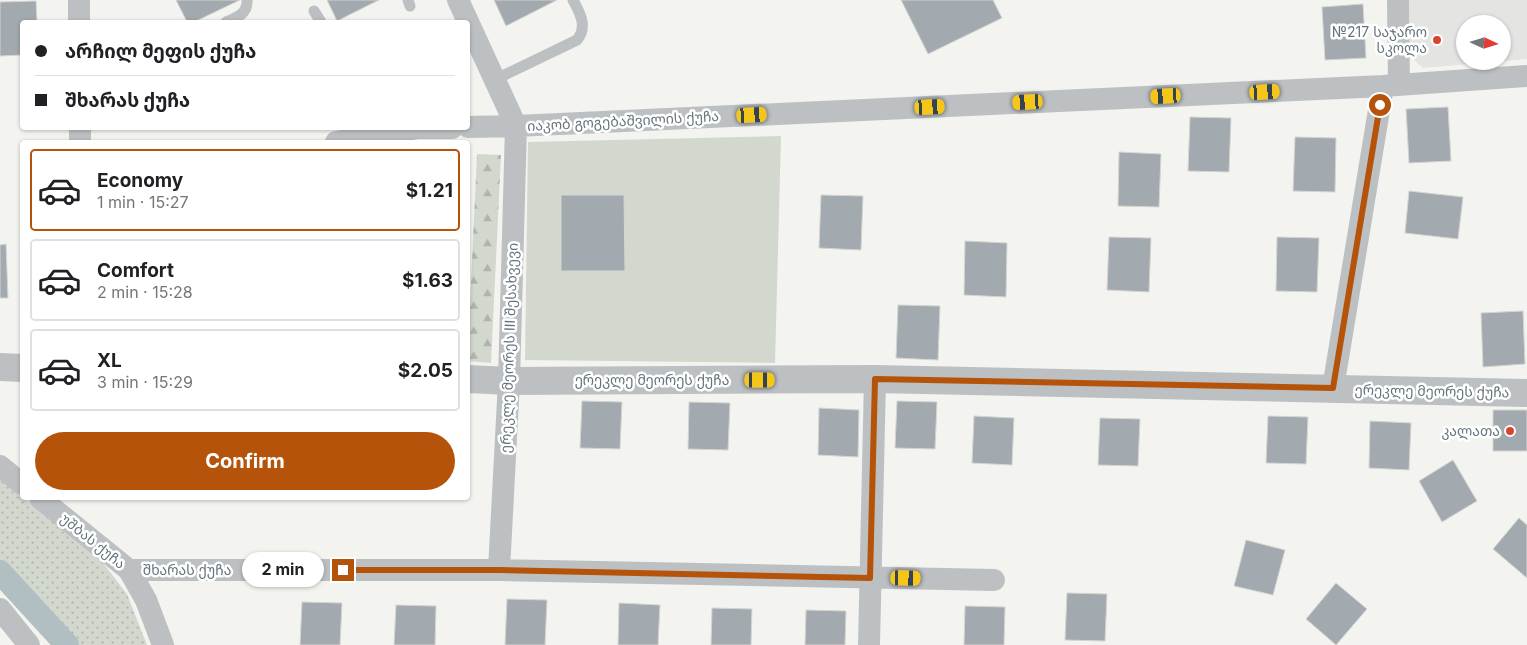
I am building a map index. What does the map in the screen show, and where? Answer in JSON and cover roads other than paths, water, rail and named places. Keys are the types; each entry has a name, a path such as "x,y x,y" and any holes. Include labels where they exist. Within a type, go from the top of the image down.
{"street":[{"path":"79,0 80,20"},
{"path":"458,0 467,20"},
{"path":"1333,388 1391,86 1398,0"},
{"path":"470,27 516,126"},
{"name":"იაკობ გოგებაშვილის ქუჩა","path":"470,127 1391,86 1527,76"},
{"name":"ერეკლე მეორეს III შესახვევი","path":"500,570 509,381 516,126"},
{"path":"348,140 406,130"},
{"path":"0,367 20,368"},
{"path":"869,645 875,379"},
{"name":"ერეკლე მეორეს ქუჩა","path":"470,380 875,379 1527,393"},
{"path":"0,466 20,482"},
{"name":"უშბას ქუჩა","path":"42,500 129,570 146,600 163,645"},
{"name":"შხარას ქუჩა","path":"129,570 500,570 994,580"},
{"path":"0,609 29,645"}],"lane":[{"path":"231,20 241,16 247,6 247,0"},
{"path":"494,80 577,40 582,34 583,28 582,18 573,0"},
{"path":"314,11 320,20"}],"waterway":[{"path":"0,572 67,645"}],"place":[{"name":"№217 საჯარო სკოლა","path":"1437,40"},
{"name":"კალათა","path":"1510,431"}]}
